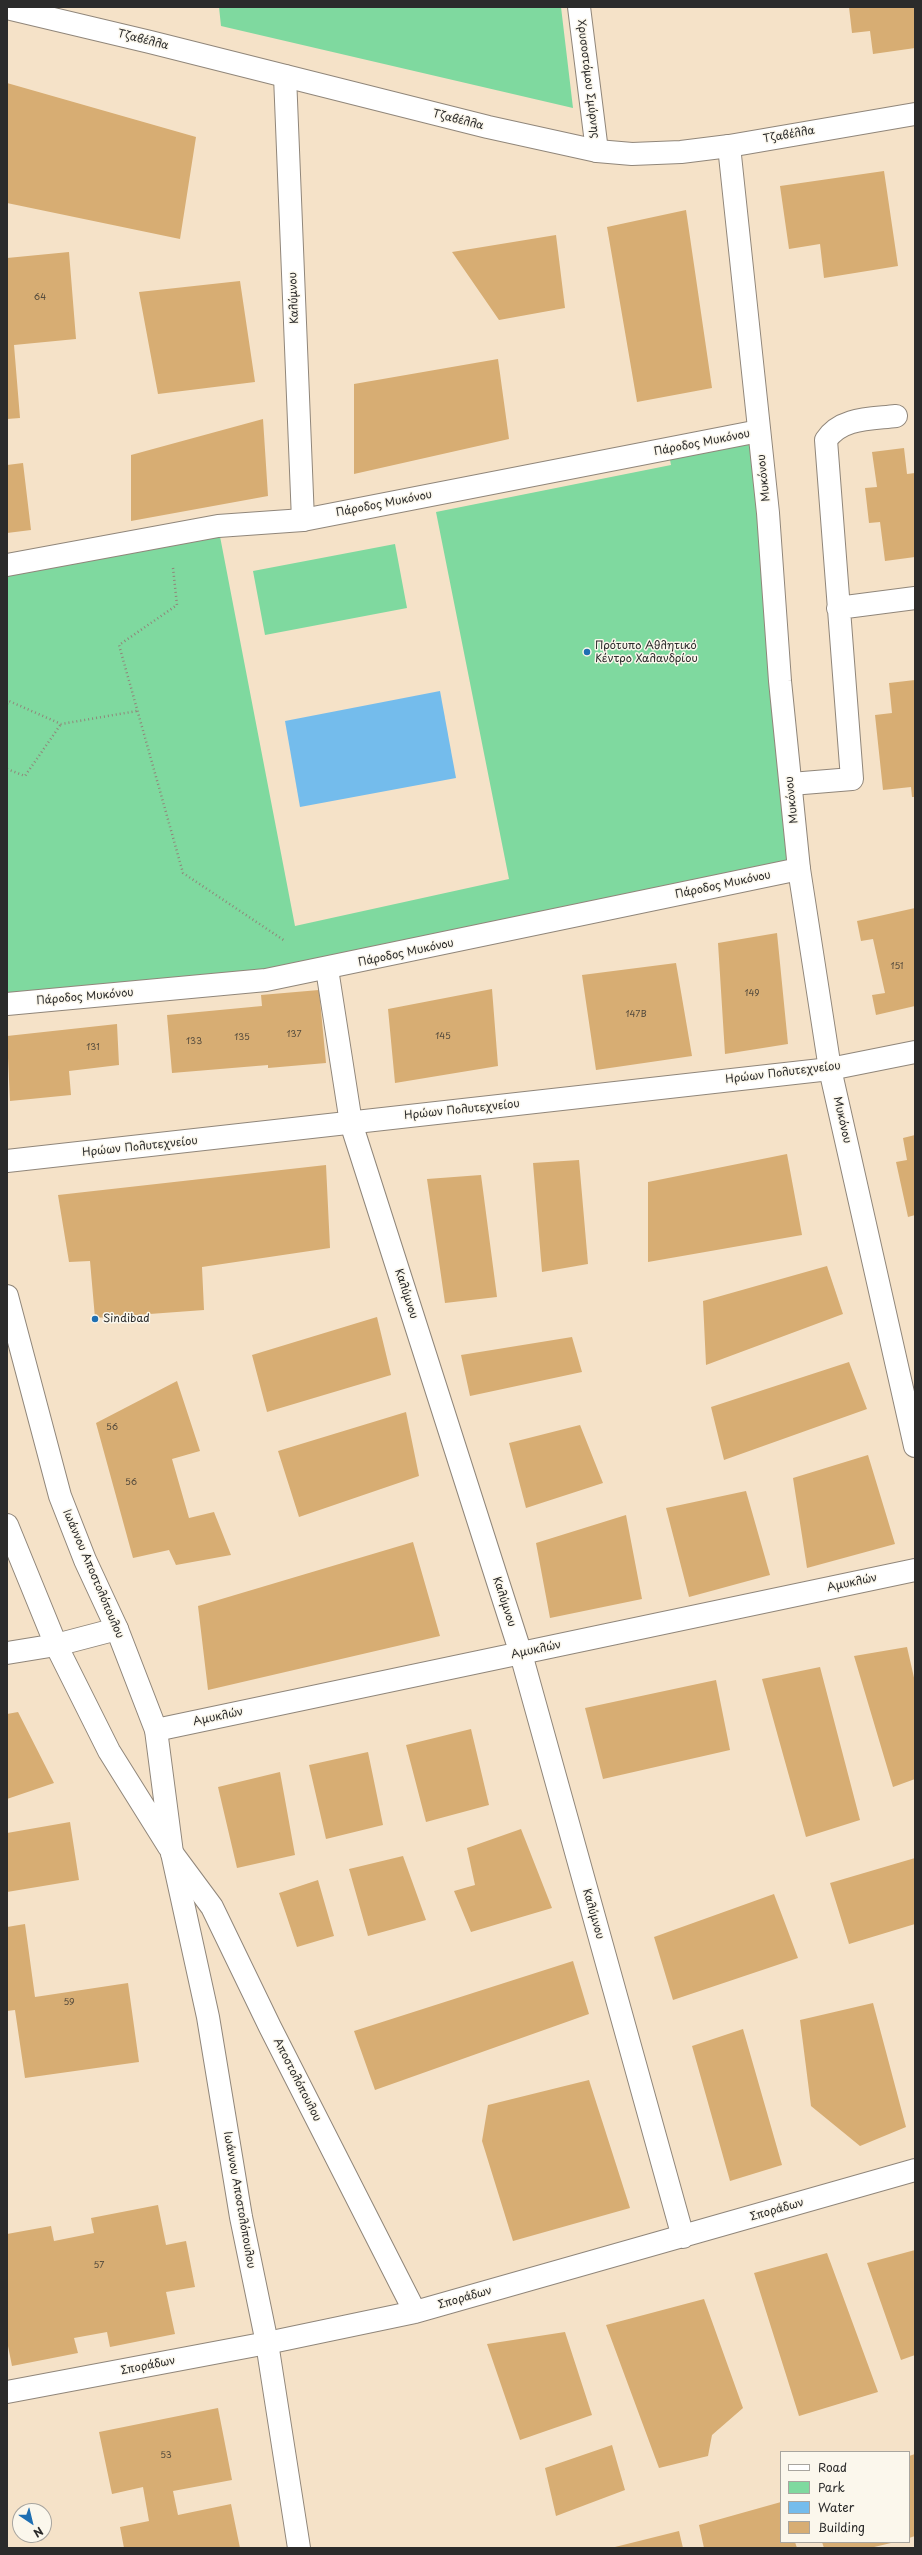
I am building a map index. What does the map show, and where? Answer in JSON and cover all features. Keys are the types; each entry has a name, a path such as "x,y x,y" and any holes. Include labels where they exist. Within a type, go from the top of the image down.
{"street":[{"name":"Χρυσοστόμου Σμύρνης","path":"579,7 597,151"},
{"name":"Τζαβέλλα","path":"7,8 488,127 597,151 632,154 729,146 915,114"},
{"name":"Καλύμνου","path":"285,76 303,520"},
{"name":"Μυκόνου","path":"729,146 759,432 780,681 800,869 830,1069 915,1446"},
{"path":"791,784 852,779 826,440 834,430 847,423 896,416"},
{"name":"Πάροδος Μυκόνου","path":"7,565 218,526 303,520 759,432"},
{"path":"838,608 915,598"},
{"name":"Πάροδος Μυκόνου","path":"7,1004 266,980 327,969 800,869"},
{"name":"Καλύμνου","path":"327,969 351,1123 521,1654 683,2237"},
{"name":"Ηρώων Πολυτεχνείου","path":"7,1161 830,1069 915,1052"},
{"name":"Ιωάννου Αποστολόπουλου","path":"7,1296 60,1496 85,1560 117,1629 156,1730 172,1853 208,2017 241,2217 267,2343 299,2548"},
{"name":"Ιωάννου Αποστολόπουλου","path":"7,1525 56,1645 109,1751 172,1853"},
{"name":"Αμυκλών","path":"156,1730 915,1570"},
{"path":"7,1653 56,1645 117,1629"},
{"name":"Αποστολόπουλου","path":"172,1853 212,1907 274,2034 415,2312"},
{"name":"Σποράδων","path":"7,2392 267,2343 415,2312 915,2170"}],"path":[{"path":"169,535 177,605 119,645 183,873 327,969"},
{"path":"7,704 9,701 61,724 137,711"},
{"path":"7,769 25,776 61,724"}],"green space":[{"path":"219,7 561,7 573,108 221,26"},
{"path":"759,431 799,869 327,969 7,1003 7,565 218,526 295,926 509,879 436,512 671,465 668,449"},
{"path":"395,544 407,608 265,635 253,571"}],"water":[{"path":"440,691 456,778 300,807 285,721"}],"building":[{"path":"849,7 915,7 915,48 873,54 870,31 852,33"},
{"path":"7,83 196,137 180,239 7,203"},
{"path":"884,171 898,266 824,278 820,244 789,249 780,186"},
{"path":"686,210 712,388 637,402 607,227"},
{"path":"556,235 565,308 499,320 452,252"},
{"path":"69,252 76,339 14,345 20,418 7,419 7,258"},
{"path":"240,281 255,382 158,394 139,292"},
{"path":"498,359 509,439 354,474 354,384"},
{"path":"263,419 268,496 131,521 131,455"},
{"path":"904,448 907,474 915,473 915,557 885,561 880,522 869,523 865,488 877,487 872,452"},
{"path":"23,463 31,530 7,533 7,465"},
{"path":"915,680 915,797 912,797 911,787 883,790 875,715 892,713 889,683"},
{"path":"915,908 915,1006 876,1015 872,995 885,993 873,939 861,941 857,921"},
{"path":"777,933 788,1044 725,1054 718,943"},
{"path":"676,963 692,1056 596,1070 582,975"},
{"path":"492,989 498,1066 395,1083 388,1009"},
{"path":"319,990 326,1063 268,1068 268,1065 172,1073 167,1015 262,1006 261,995"},
{"path":"117,1024 119,1065 69,1071 71,1095 10,1101 7,1036"},
{"path":"915,1135 915,1215 908,1217 896,1162 907,1160 903,1138"},
{"path":"787,1154 802,1235 648,1262 648,1182"},
{"path":"579,1160 588,1264 542,1272 533,1163"},
{"path":"326,1165 330,1248 202,1267 204,1310 95,1318 90,1261 69,1262 58,1195"},
{"path":"481,1175 497,1297 445,1303 427,1179"},
{"path":"827,1266 843,1314 706,1365 703,1301"},
{"path":"377,1317 391,1375 267,1412 252,1355"},
{"path":"572,1337 582,1372 470,1396 461,1355"},
{"path":"849,1362 867,1409 724,1460 711,1407"},
{"path":"177,1381 200,1451 172,1459 189,1518 214,1512 231,1555 176,1565 169,1550 133,1558 96,1423"},
{"path":"406,1412 419,1476 299,1517 278,1451"},
{"path":"580,1425 603,1483 526,1508 509,1443"},
{"path":"868,1455 895,1544 807,1568 793,1478"},
{"path":"746,1491 770,1575 689,1597 666,1508"},
{"path":"626,1515 642,1599 550,1618 536,1543"},
{"path":"413,1542 440,1636 208,1690 198,1606"},
{"path":"907,1647 915,1682 915,1779 893,1787 854,1656"},
{"path":"820,1667 860,1820 806,1837 762,1679"},
{"path":"716,1680 730,1750 603,1779 585,1708"},
{"path":"18,1712 54,1783 7,1799 7,1714"},
{"path":"471,1729 489,1805 426,1822 406,1745"},
{"path":"368,1752 383,1825 326,1839 309,1765"},
{"path":"280,1772 295,1855 237,1868 218,1787"},
{"path":"70,1822 79,1880 7,1892 7,1833"},
{"path":"521,1829 552,1908 471,1932 454,1891 475,1885 467,1848"},
{"path":"403,1856 426,1920 368,1936 349,1869"},
{"path":"915,1858 915,1924 849,1944 830,1883"},
{"path":"318,1880 334,1936 297,1947 279,1893"},
{"path":"774,1894 798,1958 673,2000 654,1937"},
{"path":"25,1924 35,1997 128,1983 139,2062 25,2078 15,2010 7,2011 7,1927"},
{"path":"573,1961 589,2014 375,2090 354,2031"},
{"path":"873,2003 906,2127 860,2146 811,2106 800,2020"},
{"path":"743,2029 782,2165 730,2181 692,2046"},
{"path":"589,2080 630,2208 513,2241 482,2141 488,2105"},
{"path":"158,2205 166,2245 186,2241 195,2287 166,2292 175,2334 110,2347 107,2332 74,2338 78,2353 12,2366 7,2341 7,2234 51,2226 54,2241 94,2233 91,2218"},
{"path":"915,2250 915,2355 901,2360 867,2263"},
{"path":"827,2253 878,2392 799,2416 754,2273"},
{"path":"704,2299 743,2408 712,2435 708,2456 659,2468 606,2325"},
{"path":"565,2332 592,2415 520,2440 487,2344"},
{"path":"218,2408 232,2480 173,2491 178,2515 231,2504 240,2548 124,2548 120,2527 149,2521 143,2487 112,2494 99,2432"},
{"path":"612,2445 625,2490 556,2516 545,2468"},
{"path":"915,2454 915,2536 910,2538 910,2456"},
{"path":"780,2502 780,2543 795,2543 797,2548 704,2548 699,2525"},
{"path":"679,2531 683,2548 615,2548 615,2547"},
{"path":"822,2543 891,2543 870,2548 824,2548"}],"place":[{"name":"Πρότυπο Αθλητικό Κέντρο Χαλανδρίου","path":"587,652"},
{"name":"Sindibad","path":"95,1319"}]}
